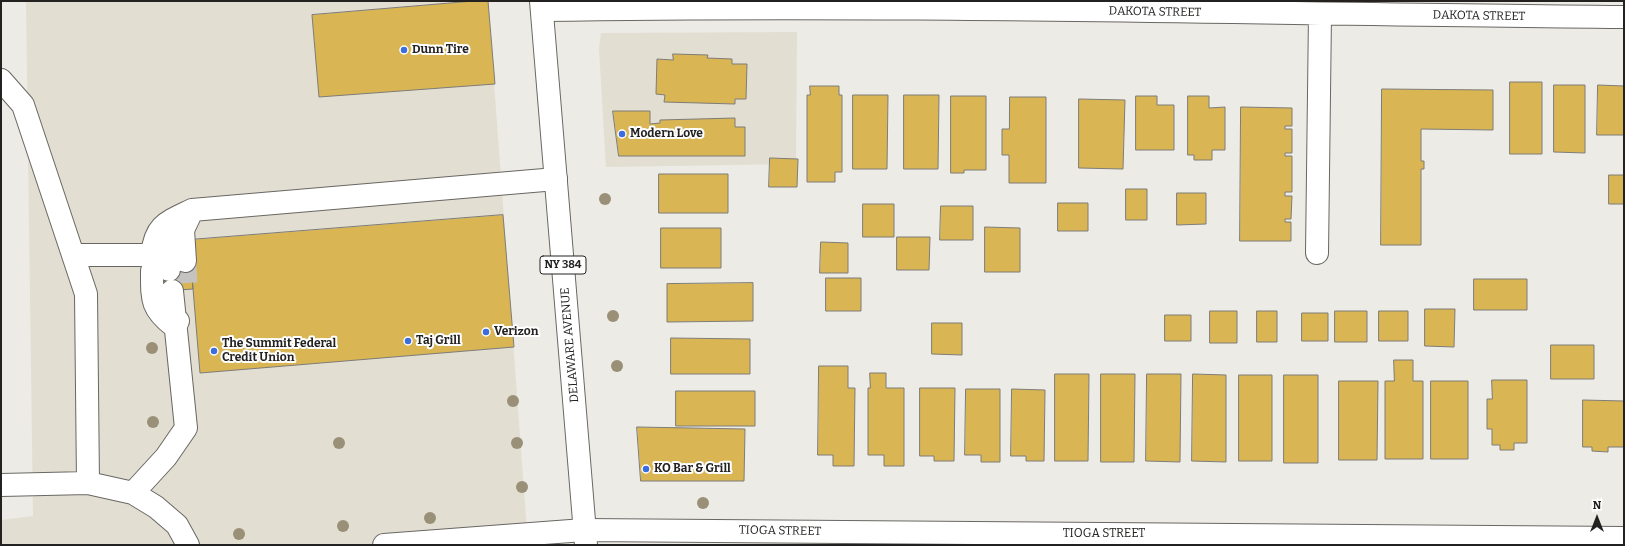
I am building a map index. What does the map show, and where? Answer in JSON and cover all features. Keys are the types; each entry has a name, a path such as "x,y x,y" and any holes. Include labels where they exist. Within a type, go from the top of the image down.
{"street":[{"name":"DAKOTA STREET","path":"542,6 1624,17"},
{"name":"DELAWARE AVENUE","path":"542,6 585,538"},
{"path":"1317,253 1320,14"},
{"path":"1,80 23,105 86,294 88,483"},
{"path":"1,105 23,105"},
{"path":"73,255 152,255 153,242 159,228 185,213 556,179"},
{"path":"175,327 163,318 155,308 152,296 173,276 183,230 185,213"},
{"path":"133,493 166,457 186,428 175,327 187,298 173,276"},
{"path":"1,485 88,483 133,493 156,507 177,526 188,545"},
{"name":"TIOGA STREET","path":"384,545 585,538 1624,538"}],"shaded area":[{"path":"26,1 488,1 528,545 1,545 1,520 33,516"},
{"path":"797,32 796,164 606,167 599,48 601,33"}],"building":[{"name":"Dunn Tire","path":"488,1 495,84 319,97 312,15"},
{"path":"673,54 708,55 707,58 732,59 732,64 747,64 746,99 735,99 735,104 664,102 665,95 656,94 657,59 673,60"},
{"path":"1510,82 1542,82 1542,154 1510,154"},
{"path":"1554,85 1585,85 1585,153 1554,152"},
{"path":"1598,85 1624,86 1624,135 1597,135"},
{"path":"810,86 839,86 839,95 842,95 842,172 835,172 835,182 807,182 807,95 810,95"},
{"path":"1382,89 1493,90 1493,130 1421,129 1421,161 1424,161 1424,169 1421,169 1421,245 1381,245"},
{"path":"853,95 888,95 887,169 853,169"},
{"path":"904,95 939,95 938,169 904,169"},
{"path":"951,96 986,96 986,170 964,170 964,173 951,173"},
{"path":"1136,96 1157,96 1157,105 1174,105 1174,150 1136,150"},
{"path":"1188,96 1209,96 1209,108 1225,107 1225,150 1212,150 1212,160 1194,160 1194,155 1188,155"},
{"path":"1010,97 1046,97 1046,183 1009,183 1009,155 1002,155 1002,129 1009,129"},
{"path":"1079,99 1125,100 1123,169 1079,168"},
{"path":"1241,107 1292,108 1292,126 1285,126 1285,129 1292,129 1292,153 1285,153 1285,156 1292,156 1292,192 1285,192 1285,196 1292,196 1291,219 1285,219 1285,222 1291,222 1291,241 1240,241"},
{"path":"613,111 650,111 650,124 660,123 660,120 735,118 735,127 745,127 745,156 619,156"},
{"path":"770,158 798,159 797,187 769,187"},
{"path":"659,174 728,174 728,213 659,213"},
{"path":"1609,175 1624,175 1624,204 1609,204"},
{"path":"1126,189 1147,189 1147,220 1126,220"},
{"path":"1177,193 1206,193 1206,224 1177,225"},
{"path":"1058,203 1088,203 1088,231 1058,231"},
{"path":"863,204 894,204 894,237 863,237"},
{"path":"941,206 973,206 973,240 940,240"},
{"path":"503,215 514,347 200,373 189,240"},
{"path":"985,227 1020,228 1020,272 985,272"},
{"path":"661,228 721,228 721,268 661,268"},
{"path":"897,237 930,237 929,270 897,270"},
{"path":"821,242 848,243 848,273 820,273"},
{"path":"190,255 193,289 154,292 153,271"},
{"path":"826,278 861,278 861,311 826,311"},
{"path":"1474,279 1527,279 1527,310 1474,310"},
{"path":"753,283 753,321 667,322 667,284"},
{"path":"1425,309 1455,309 1454,347 1425,346"},
{"path":"1210,311 1237,311 1237,343 1210,343"},
{"path":"1257,311 1277,311 1277,342 1257,342"},
{"path":"1335,311 1367,311 1367,342 1335,342"},
{"path":"1379,311 1408,311 1408,341 1379,341"},
{"path":"1302,313 1328,313 1328,341 1302,341"},
{"path":"1165,315 1191,315 1191,341 1165,341"},
{"path":"932,323 962,323 962,355 932,354"},
{"path":"671,338 750,339 750,374 671,374"},
{"path":"1551,345 1594,345 1594,379 1551,379"},
{"path":"1394,360 1413,360 1413,381 1423,381 1423,459 1385,459 1385,381 1394,381"},
{"path":"819,366 848,366 848,388 855,388 854,466 833,466 833,455 818,455"},
{"path":"870,373 886,373 886,388 904,388 904,466 884,466 884,455 868,455 868,388 870,388"},
{"path":"1055,374 1089,374 1088,461 1055,461"},
{"path":"1101,374 1135,374 1134,462 1101,462"},
{"path":"1147,374 1181,374 1180,462 1146,461"},
{"path":"1193,374 1226,375 1226,462 1192,461"},
{"path":"1239,375 1272,375 1272,461 1239,461"},
{"path":"1284,375 1318,375 1318,463 1284,463"},
{"path":"1492,380 1527,380 1527,443 1514,443 1514,450 1500,450 1500,445 1492,445 1492,429 1487,429 1487,399 1492,399"},
{"path":"1339,381 1378,381 1377,460 1339,460"},
{"path":"1431,381 1468,381 1468,459 1431,459"},
{"path":"920,388 955,388 954,461 934,461 934,456 920,456"},
{"path":"966,389 1000,389 1000,462 981,462 981,455 965,455"},
{"path":"1012,389 1045,390 1044,461 1026,461 1026,456 1011,456"},
{"path":"676,391 755,391 755,426 676,426"},
{"path":"1583,400 1624,401 1624,447 1608,447 1608,452 1592,451 1592,447 1583,447"},
{"path":"637,427 745,429 744,481 641,481"}],"tunnel":[{"path":"185,261 187,290"}],"place":[{"name":"Dunn Tire","path":"404,50"},
{"name":"Modern Love","path":"622,134"},
{"name":"Verizon","path":"486,332"},
{"name":"Taj Grill","path":"408,341"},
{"name":"The Summit Federal Credit Union","path":"214,351"},
{"name":"KO Bar & Grill","path":"646,469"}]}
